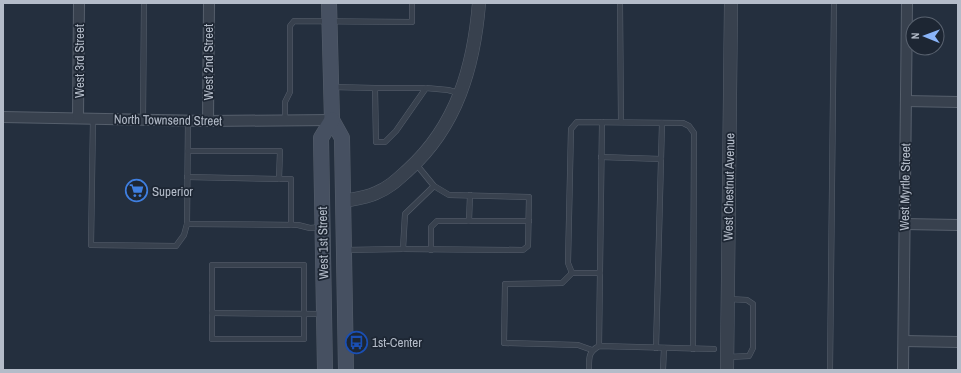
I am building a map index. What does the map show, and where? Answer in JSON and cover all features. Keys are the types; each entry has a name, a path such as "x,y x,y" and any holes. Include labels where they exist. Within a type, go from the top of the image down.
{"main road":[{"name":"West 1st Street","path":"329,3 332,120 342,138 346,370"},
{"name":"West 1st Street","path":"325,370 321,138 332,120"}],"street":[{"name":"West 3rd Street","path":"78,118 79,3"},
{"name":"West 2nd Street","path":"208,120 209,3"},
{"path":"344,201 375,194 385,189 416,163 430,148 442,130 460,94 471,64 477,33 479,3"},
{"name":"West Chestnut Avenue","path":"727,364 731,3"},
{"name":"West Myrtle Street","path":"903,370 907,3"},
{"path":"906,101 958,102"},
{"name":"North Townsend Street","path":"3,117 188,120 332,120"},
{"path":"905,224 958,225"},
{"path":"904,341 958,342"}],"lane":[{"path":"143,119 144,3"},
{"path":"285,120 285,102 290,92 290,26 294,21 412,22 412,3"},
{"path":"620,3 621,122"},
{"path":"830,370 834,3"},
{"path":"331,87 426,88 448,90 460,94"},
{"path":"375,88 376,142 385,142 396,131 426,88"},
{"path":"93,119 91,245 176,246 184,235 187,224 188,120"},
{"path":"572,272 568,263 571,129 577,122 684,123 689,126 694,133 693,349"},
{"path":"599,346 602,122"},
{"path":"656,348 662,123"},
{"path":"188,152 280,151 279,179"},
{"path":"601,157 661,159"},
{"path":"344,250 523,250 528,246 529,197 449,195 434,186 416,163"},
{"path":"187,177 291,179 291,225"},
{"path":"403,249 406,214 434,186"},
{"path":"469,221 470,195"},
{"path":"431,250 431,227 438,221 529,222"},
{"path":"187,224 291,225 323,227"},
{"path":"212,265 304,265 304,339 212,339 212,313 212,265"},
{"path":"592,350 578,345 504,343 505,284 562,283 572,272 600,273"},
{"path":"727,364 749,356 753,351 754,308 751,302 747,300 728,299"},
{"path":"212,313 325,314"},
{"path":"589,370 589,356 592,350 599,346 714,349"},
{"path":"663,370 664,348"}],"place":[{"name":"Superior","path":"137,191"},
{"name":"1st-Center","path":"356,342"}]}
